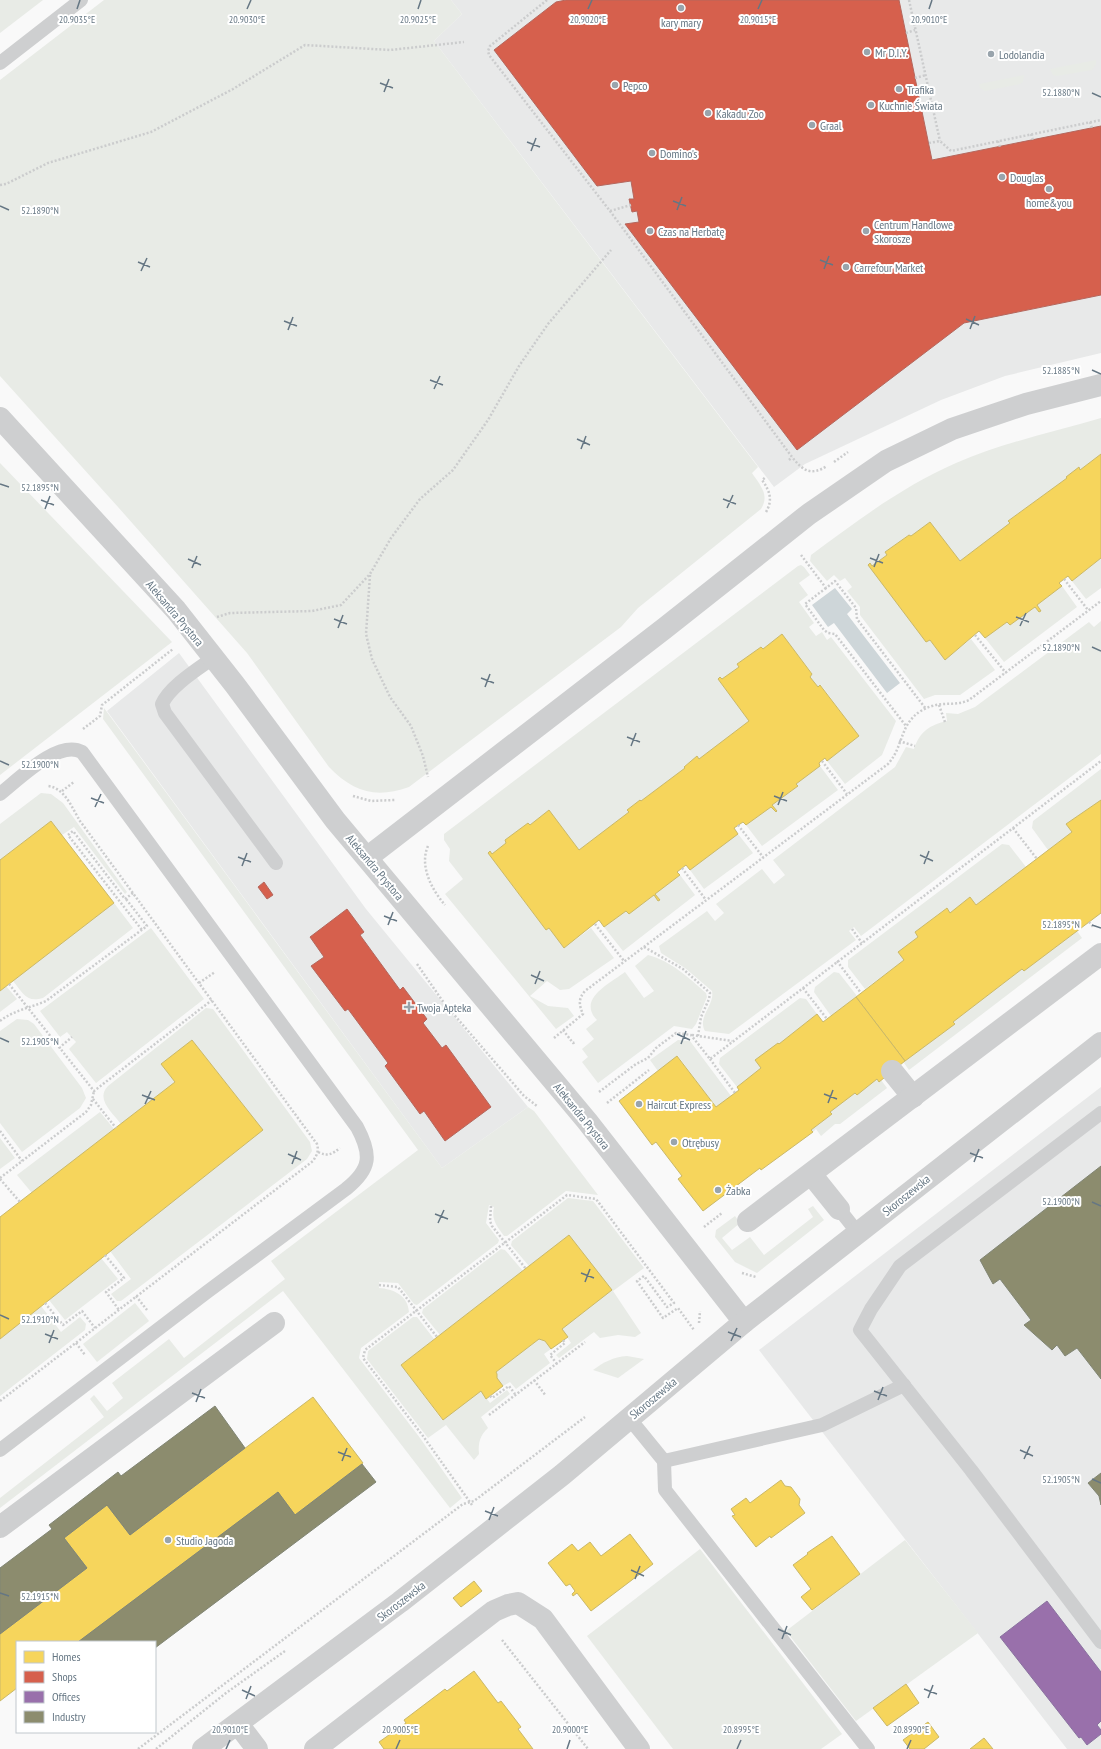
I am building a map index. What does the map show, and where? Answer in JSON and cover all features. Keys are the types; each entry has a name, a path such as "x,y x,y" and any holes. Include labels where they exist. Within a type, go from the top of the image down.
{"street":[{"path":"368,857 665,628 809,514 886,461 952,428 1026,404 1101,385"},
{"name":"Aleksandra Prystora","path":"0,418 176,610 335,820 368,857 587,1121 744,1322"},
{"path":"748,1221 1101,954"},
{"name":"Skoroszewska","path":"203,1749 400,1602 562,1475 744,1322 1101,1043"},
{"path":"892,1072 913,1097"},
{"path":"811,1174 839,1209"},
{"path":"0,1527 274,1323"},
{"path":"316,1749 494,1611 508,1605 518,1603 543,1619 639,1749"},
{"path":"238,1724 257,1749"}],"lane":[{"path":"0,63 81,0"},
{"path":"213,658 193,672 165,696 162,704 165,713 276,863"},
{"path":"0,794 55,754 68,749 82,752 357,1127 365,1143 368,1155 361,1173 346,1189 206,1292 0,1450"},
{"path":"1101,1113 900,1266 871,1309 860,1330 1101,1642"},
{"path":"839,1209 858,1233"},
{"path":"664,1461 822,1425 904,1385"},
{"path":"629,1418 664,1461 666,1490 868,1749"}],"path":[{"path":"548,0 490,46 488,51 489,55 610,211 792,458 802,468 813,472 833,462 836,465"},
{"path":"909,0 940,141 951,151 1101,120"},
{"path":"906,33 915,30"},
{"path":"0,185 6,184 48,162 151,132 233,89 306,45 390,50 464,42"},
{"path":"915,78 926,75"},
{"path":"1090,122 1092,128"},
{"path":"1031,134 1033,140"},
{"path":"929,143 940,141"},
{"path":"998,141 1000,147"},
{"path":"610,211 631,206"},
{"path":"633,242 636,239"},
{"path":"210,620 230,613 312,611 341,605 370,574 391,538 420,499 453,470 488,420 519,366 548,324 611,250"},
{"path":"764,515 770,503 771,496 768,488 762,480 766,477"},
{"path":"806,551 800,555 826,588"},
{"path":"370,574 366,634 372,659 390,697 411,726 423,756 429,782"},
{"path":"1064,580 1088,610"},
{"path":"906,726 835,634 828,633 824,630 805,604 835,581 856,608 857,619 926,709"},
{"path":"552,1038 583,1014 579,1003 580,996 585,991 888,764 892,759 906,726 913,717 926,709 940,704 957,704 969,700 1101,601"},
{"path":"975,635 1006,673"},
{"path":"82,730 100,716 102,705 178,645"},
{"path":"940,704 945,722"},
{"path":"899,741 915,746"},
{"path":"822,761 848,794"},
{"path":"710,1059 1101,761"},
{"path":"62,791 77,780"},
{"path":"0,1401 313,1161 318,1150 317,1144 80,821 62,791 49,786 42,787"},
{"path":"350,794 362,800 371,801 388,802 400,799"},
{"path":"738,825 763,857"},
{"path":"1013,828 1036,859"},
{"path":"0,1021 13,1011 28,1008 46,1001 142,930 147,926 73,831 68,835 142,930"},
{"path":"682,868 706,900"},
{"path":"126,899 133,893"},
{"path":"595,924 624,961"},
{"path":"852,929 862,943"},
{"path":"644,947 682,969 710,993 701,1017 698,1036"},
{"path":"837,962 861,993"},
{"path":"9,984 94,1091"},
{"path":"803,988 827,1019"},
{"path":"20,1202 0,1179 86,1112 91,1105 94,1091 212,1000"},
{"path":"563,1030 573,1043 576,1042"},
{"path":"596,1094 636,1064 648,1058 656,1048 676,1033 733,1041"},
{"path":"691,1035 735,1093"},
{"path":"59,1048 72,1037"},
{"path":"604,1104 649,1070"},
{"path":"93,1099 116,1128"},
{"path":"0,1131 22,1161"},
{"path":"472,1505 423,1436 363,1358 365,1350 567,1195 596,1199 674,1303 667,1307 644,1276 637,1281 663,1318 678,1308 695,1332 700,1316 700,1310"},
{"path":"491,1206 490,1221 504,1243 526,1269"},
{"path":"106,1255 124,1278 106,1292 119,1310"},
{"path":"738,1272 753,1277 760,1276"},
{"path":"379,1285 398,1287 437,1337"},
{"path":"45,1303 63,1325 82,1311 95,1328"},
{"path":"557,1364 550,1355 565,1343 563,1340"},
{"path":"489,1415 585,1342"},
{"path":"534,1380 546,1396"},
{"path":"490,1396 492,1398 509,1386 515,1394"},
{"path":"138,1749 462,1504 474,1501 590,1414"},
{"path":"498,1638 504,1640 588,1749"}],"shaded area":[{"path":"0,0 43,0 0,33"},
{"path":"104,0 451,0 462,14 434,41 758,467 752,473 763,490 765,499 761,509 638,608 621,627 409,787 397,791 376,793 366,791 347,782 329,767 247,653 0,376 0,80"},
{"name":"Centrum Handlowe Skorosze","path":"451,0 1101,0 1101,353 1005,376 941,400 805,464 774,487 434,41 462,14"},
{"path":"1096,60 1096,64 1092,70 1057,76 1053,75 1050,69"},
{"path":"1024,75 1023,82 1020,84 985,91 980,88 979,84"},
{"path":"1101,418 1101,454 1080,470 1078,468 1066,477 1067,478 1009,520 1010,523 960,561 930,522 911,536 908,535 885,552 887,555 872,566 870,564 869,565 945,659 971,639 995,670 960,695 935,695 924,699 860,615 860,607 847,591 852,587 845,578 840,581 834,575 827,581 810,561 811,555 899,493 936,472 991,450"},
{"path":"0,463 172,642 0,775"},
{"path":"1101,558 1101,588 1086,599 1072,581"},
{"path":"801,565 810,575 799,583 808,595 799,602 814,623 809,627 816,636 822,632 827,640 831,637 896,721 882,755 845,784 827,761 859,736 821,685 818,687 810,677 812,673 782,634 763,649 761,647 737,664 739,667 722,679 718,679 749,721 699,759 697,757 684,766 685,768 627,810 629,812 579,850 549,810 530,825 528,823 505,840 506,843 492,854 490,851 488,853 546,930 549,928 564,948 591,928 614,958 569,989 560,990 547,981 530,996 548,1006 568,1008 574,1016 556,1029 445,894 463,879 449,861 450,849 444,840 444,834"},
{"path":"1062,586 1077,607 1004,662 985,638 1007,622 1010,625 1035,607 1039,612 1041,612 1037,605"},
{"path":"835,588 852,609 847,614 900,683 887,693 834,623 828,627 812,605"},
{"path":"1101,621 1101,754 861,936 854,927 849,931 856,940 729,1034 705,1031 703,1021 711,1001 712,991 685,968 661,953 659,946 707,911 715,921 724,913 716,904 762,869 774,884 785,875 773,860 895,767 906,747 914,749 919,738 926,730 947,721 946,713 958,714 975,707 1089,622 1094,627"},
{"path":"179,653 366,909 528,1107 442,1168 107,711"},
{"path":"104,708 442,1168 528,1107 534,1111 598,1195 566,1191 507,1236 504,1236 497,1226 493,1216 494,1207 489,1205 486,1223 499,1240 498,1243 417,1305 414,1304 398,1283 379,1282 379,1288 389,1290 403,1297 408,1306 409,1312 361,1348 359,1358 420,1438 462,1498 450,1508 283,1291 0,1508 0,1498 104,1417 90,1399 94,1395 107,1411 123,1398 112,1383 169,1339 184,1358 285,1279 271,1261 418,1150 103,719"},
{"path":"820,766 838,790 762,846 746,825 771,807 776,812 777,811 772,805 797,787 796,784"},
{"path":"1101,769 1101,800 1066,824 1072,832 1048,850 1032,828 1033,821"},
{"path":"41,793 51,794 63,803 127,892 125,894 74,827 62,835 51,821 0,860 0,824"},
{"path":"738,834 753,853 704,889 690,870"},
{"path":"1002,844 1009,845 1026,867 976,905 970,897 950,913 946,908 915,932 918,937 898,952 904,960 865,989 848,967 848,960"},
{"path":"680,875 695,895 623,951 604,927 626,911 629,914 654,895 658,901 660,900 655,894"},
{"path":"114,903 133,928 43,998 33,999 25,996 13,981"},
{"path":"151,928 204,999 96,1083 69,1049 76,1042 67,1032 60,1037 40,1011"},
{"path":"1077,931 1082,938 909,1070 904,1063 905,1061 955,1024 953,1022 1022,969 1024,971"},
{"path":"648,955 664,961 672,966 706,993 707,997 696,1024 692,1029 674,1026 598,1083 582,1062 588,1057 582,1049 594,1039 586,1029 597,1020 592,1012 591,1005 593,999 604,987 625,972 644,998 654,991 635,966"},
{"path":"834,972 839,973 857,996 831,1016 814,992 815,987"},
{"path":"6,986 17,999 0,1012 0,991"},
{"path":"800,998 806,999 817,1014 779,1044 778,1043 761,1068 737,1087 719,1064 720,1058"},
{"path":"206,1008 213,1009 310,1142 312,1151 307,1159 121,1301 117,1301 111,1294 131,1279 110,1251 263,1130 192,1040 161,1064 175,1082 121,1124 104,1101 104,1091 108,1086"},
{"path":"17,1019 28,1020 34,1024 82,1088 86,1098 80,1108 22,1152 0,1123 0,1031"},
{"path":"678,1040 690,1041 731,1096 716,1107 678,1056 658,1071 650,1060"},
{"path":"877,1079 881,1080 887,1088 840,1124 835,1124 821,1136 816,1129 813,1132 811,1130 832,1114 830,1112 855,1093 857,1095"},
{"path":"1101,1087 1101,1749 1067,1749 759,1350"},
{"path":"100,1112 114,1129 32,1193 17,1175"},
{"path":"0,1138 15,1158 0,1169"},
{"path":"568,1198 593,1201 644,1268 613,1291 641,1333 635,1337 618,1335 600,1338 594,1332 559,1358 556,1355 571,1343 562,1329 612,1290 569,1235 529,1266 511,1245 512,1241"},
{"path":"813,1206 824,1220 757,1273 735,1262 715,1237 716,1230 735,1216 740,1223 722,1238 732,1250 750,1237 764,1255 813,1217 808,1209"},
{"path":"501,1249 505,1250 523,1271 440,1335 422,1313 423,1309"},
{"path":"101,1258 118,1279 65,1320 49,1300"},
{"path":"135,1303 149,1321 97,1362 83,1344"},
{"path":"41,1306 61,1332 80,1317 86,1324 85,1330 0,1396 0,1339"},
{"path":"413,1317 417,1317 434,1339 401,1365 442,1420 481,1391 490,1403 507,1390 510,1394 481,1417 488,1428 481,1436 479,1443 479,1454 474,1460 446,1425 428,1438 367,1359 368,1351"},
{"path":"539,1339 545,1341 551,1349 544,1354 550,1363 516,1389 510,1382 503,1386 497,1378 496,1372"},
{"path":"627,1356 644,1359 618,1378 593,1370 609,1360"},
{"path":"905,1540 978,1633 856,1721 786,1631"},
{"path":"700,1549 842,1734 821,1749 673,1749 587,1636"}],"building: Homes":[{"path":"1101,454 1101,558 1072,581 1068,576 1059,583 1062,586 1037,605 1041,611 1039,612 1035,607 1010,625 1007,622 985,638 979,631 945,660 930,640 926,642 868,565 870,563 872,566 887,555 885,552 930,522 960,561 1010,523 1008,521 1067,478 1066,477 1079,467 1080,470"},
{"path":"782,634 812,674 810,677 818,687 820,685 859,736 827,761 825,758 819,763 820,766 796,784 798,786 772,805 777,811 776,812 771,807 746,825 743,822 734,828 738,834 690,870 686,865 677,872 680,875 655,894 660,900 658,901 654,895 629,914 626,911 604,927 599,920 564,948 549,928 546,930 488,853 490,851 492,854 506,843 505,840 528,823 530,825 549,810 579,850 629,812 627,810 685,768 684,767 697,756 699,759 749,721 718,679 720,677 722,679 739,667 737,664 761,647 763,649"},
{"path":"1101,800 1101,913 1024,971 1022,969 953,1022 955,1024 905,1061 856,997 904,960 898,952 918,937 915,932 947,908 950,913 970,897 976,905 1072,832 1066,824"},
{"path":"51,821 114,903 0,991 0,860"},
{"path":"856,997 905,1061 879,1082 877,1079 857,1095 855,1093 830,1112 832,1114 811,1130 813,1132 761,1170 760,1168 703,1211 678,1179 682,1176 656,1142 652,1145 619,1101 677,1056 716,1107 739,1090 737,1087 761,1068 755,1060 778,1043 779,1044 817,1014 823,1022"},
{"path":"192,1040 263,1130 0,1339 0,1217 175,1082 161,1064"},
{"path":"569,1235 612,1290 562,1329 568,1337 551,1349 545,1341 539,1339 496,1372 497,1378 503,1386 486,1399 481,1391 443,1420 401,1365"},
{"path":"313,1397 363,1463 295,1515 278,1492 79,1641 16,1641 16,1689 0,1701 0,1634 87,1568 64,1538 107,1505 130,1535"},
{"path":"781,1480 785,1486 791,1487 800,1499 799,1505 805,1513 756,1547 732,1516 735,1515 731,1509 746,1498 750,1503"},
{"path":"630,1534 653,1564 591,1611 577,1593 573,1596 572,1594 575,1591 570,1584 566,1586 548,1563 572,1544 578,1551 590,1542 601,1556"},
{"path":"832,1536 860,1574 812,1610 801,1597 811,1589 793,1565 808,1554 807,1553"},
{"path":"474,1581 482,1591 461,1607 453,1598"},
{"path":"474,1671 498,1703 501,1701 521,1727 518,1729 533,1749 384,1749 379,1742 406,1723 404,1720 445,1689 447,1691"},
{"path":"906,1684 919,1703 887,1726 873,1708"},
{"path":"928,1722 939,1737 924,1749 910,1749 903,1740"},
{"path":"984,1738 993,1749 970,1749"}],"building: Shops":[{"name":"Centrum Handlowe Skorosze","path":"566,0 899,0 932,160 1101,126 1101,295 964,323 797,450 625,224 639,222 637,211 632,212 629,199 634,199 631,181 597,186 494,50 556,2"},
{"path":"264,882 273,895 267,899 258,887"},
{"path":"347,909 364,932 360,935 400,990 403,987 427,1019 423,1023 442,1048 446,1045 491,1107 445,1141 424,1111 420,1114 385,1066 388,1063 348,1009 345,1011 311,966 324,957 310,937"}],"building: Offices":[{"path":"1047,1601 1101,1672 1101,1721 1097,1725 1101,1730 1101,1734 1087,1745 1081,1737 1079,1738 1000,1637"}],"building: Industry":[{"path":"1101,1166 1101,1379 1077,1348 1065,1356 1057,1345 1052,1350 1024,1325 1031,1320 1000,1279 993,1284 980,1260"},
{"path":"215,1406 245,1448 130,1535 107,1505 64,1538 87,1568 0,1634 0,1568 52,1529 49,1525 118,1472 121,1476"},
{"path":"362,1464 376,1482 156,1647 156,1641 79,1641 278,1492 295,1515"},
{"path":"1101,1473 1101,1505 1099,1496 1088,1483"}],"place":[{"name":"kary mary","path":"681,8"},
{"name":"Mr D.I.Y.","path":"867,52"},
{"name":"Lodolandia","path":"991,54"},
{"name":"Pepco","path":"615,85"},
{"name":"Trafika","path":"899,89"},
{"name":"Kuchnie Świata","path":"871,105"},
{"name":"Kakadu Zoo","path":"708,113"},
{"name":"Graal","path":"812,125"},
{"name":"Domino's","path":"652,153"},
{"name":"Douglas","path":"1002,177"},
{"name":"home&you","path":"1049,189"},
{"name":"Czas na Herbatę","path":"650,231"},
{"name":"Centrum Handlowe Skorosze","path":"866,231"},
{"name":"Carrefour Market","path":"846,267"},
{"name":"Twoja Apteka","path":"409,1007"},
{"name":"Haircut Express","path":"639,1104"},
{"name":"Otrębusy","path":"674,1142"},
{"name":"Żabka","path":"718,1190"},
{"name":"Studio Jagoda","path":"168,1540"}]}
